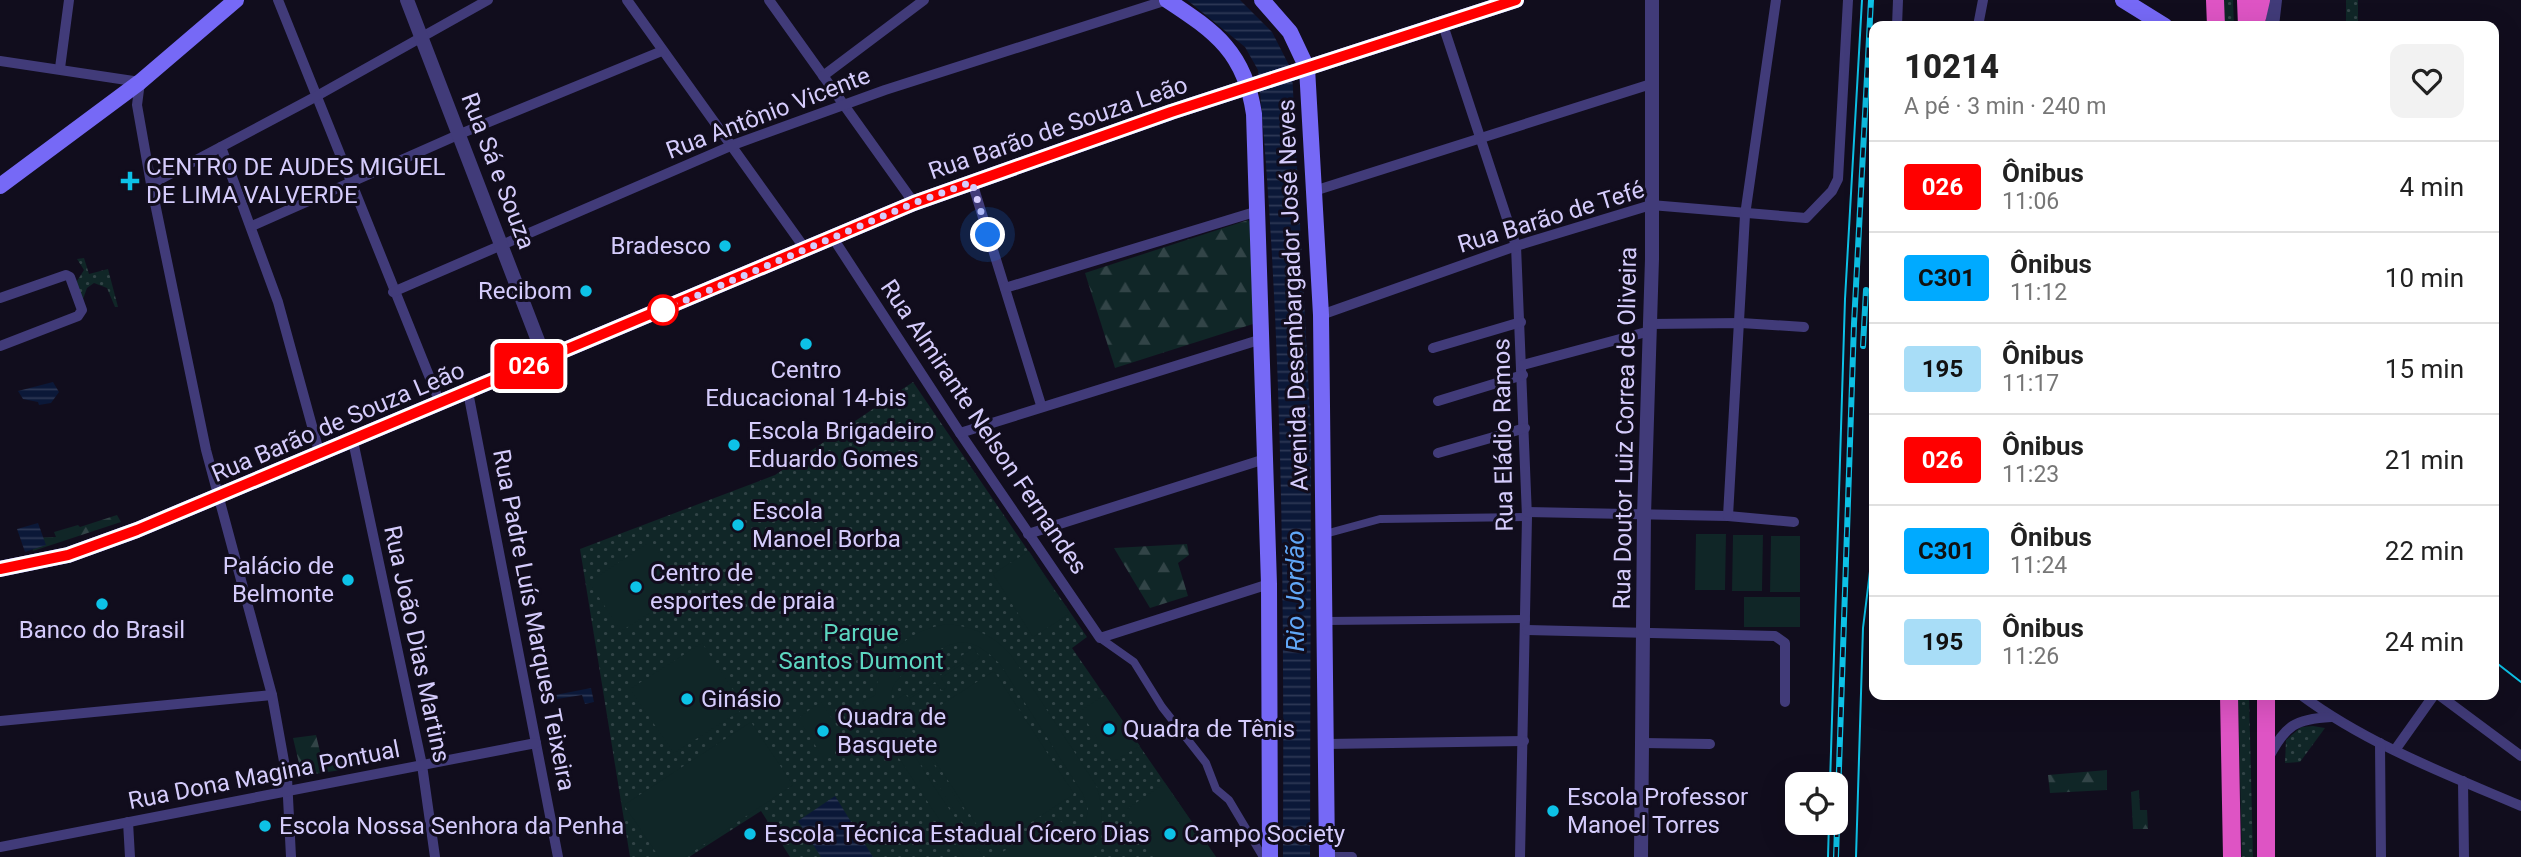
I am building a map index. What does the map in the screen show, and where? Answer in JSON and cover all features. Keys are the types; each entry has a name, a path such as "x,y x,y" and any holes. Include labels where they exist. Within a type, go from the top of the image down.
{"highway":[{"path":"2215,0 2216,21"},
{"path":"2246,0 2247,21"},
{"path":"2256,21 2261,0"},
{"path":"2229,700 2232,857"},
{"path":"2266,700 2266,857"}],"main road":[{"path":"0,186 141,82 236,0"},
{"path":"1167,0 1219,37 1254,86"},
{"path":"1262,0 1290,32 1302,69"},
{"name":"Rua Barão de Souza Leão","path":"0,569 68,555 217,497 914,203 1302,69 1443,25 1482,5 1516,0"},
{"path":"2123,0 2157,21"},
{"name":"Avenida Desembargador José Neves","path":"1302,69 1314,191 1321,315 1326,621 1326,857"},
{"name":"Avenida Desembargador José Neves","path":"1254,86 1269,584 1270,857"}],"street":[{"path":"60,68 69,0"},
{"path":"278,0 393,292 440,403"},
{"name":"Rua Sá e Souza","path":"407,0 545,359"},
{"path":"151,184 316,97 488,0"},
{"path":"627,0 806,250"},
{"path":"769,0 914,203"},
{"path":"823,76 924,0"},
{"name":"Rua Antônio Vicente","path":"393,292 733,145 843,105 1167,0"},
{"name":"Rua Doutor Luiz Correa de Oliveira","path":"1641,857 1644,515 1650,327 1652,0"},
{"path":"1728,516 1745,215 1776,0"},
{"name":"Rua Barão de Tefé","path":"1321,315 1516,246 1651,205 1745,215 1800,218 1812,215 1832,191 1838,178 1848,0"},
{"path":"1898,0 1898,21"},
{"path":"1979,21 1983,0"},
{"path":"2272,21 2274,0"},
{"name":"Rua Eládio Ramos","path":"1443,25 1516,246 1527,514 1520,857"},
{"path":"251,226 460,134 662,51"},
{"path":"0,61 141,82 137,105 151,184 217,497 272,695 288,791 291,857"},
{"path":"1314,191 1651,84"},
{"path":"221,147 278,302 320,454"},
{"path":"972,182 1041,405"},
{"path":"1005,288 1258,211"},
{"name":"Rua Almirante Nelson Fernandes","path":"833,239 960,433 1100,638"},
{"path":"0,298 66,275 82,310 78,316 0,346"},
{"path":"1433,348 1521,322"},
{"path":"1438,401 1650,327 1741,323 1804,327"},
{"path":"960,433 1041,405 1262,339"},
{"name":"Rua Padre Luís Marques Teixeira","path":"468,392 558,857"},
{"path":"1438,453 1525,428"},
{"name":"Rua João Dias Martins","path":"353,441 422,765 435,857"},
{"path":"1028,534 1265,458"},
{"path":"1325,534 1380,519 1527,514 1728,516 1794,522"},
{"path":"1100,638 1269,584"},
{"path":"1326,621 1526,625 1780,639 1785,643 1785,702"},
{"path":"1100,638 1134,662 1162,707 1206,763 1216,789 1229,800 1264,857"},
{"path":"0,721 272,695"},
{"path":"2308,700 2332,717 2380,743 2521,806"},
{"path":"2395,750 2432,700"},
{"path":"2443,700 2521,756"},
{"path":"2266,763 2288,728 2310,718 2332,717"},
{"path":"1326,744 1524,741"},
{"name":"Rua Dona Magina Pontual","path":"0,847 536,743"},
{"path":"1643,743 1710,744"},
{"path":"2380,743 2381,857"},
{"path":"2463,781 2464,857"},
{"path":"128,822 131,857"},
{"path":"1326,857 1352,857"}],"green space":[{"path":"2220,0 2233,0 2234,21 2221,21"},
{"path":"2346,0 2358,0 2358,21 2346,21"},
{"path":"1248,220 1253,324 1115,368 1085,273"},
{"path":"84,258 89,274 108,269 118,307 115,307 107,288 94,283 87,288 79,310 77,281 84,270 77,259"},
{"name":"Parque Santos Dumont","path":"913,382 1087,637 1072,648 1216,857 790,857 761,811 689,857 630,857 580,549 775,475"},
{"path":"117,515 121,522 33,551 30,538 56,537 54,532"},
{"path":"1696,534 1726,534 1725,590 1695,590"},
{"path":"1733,535 1763,535 1762,591 1732,591"},
{"path":"1771,536 1800,536 1800,592 1770,592"},
{"name":"Centro de esportes de praia","path":"651,541 684,592 621,631 589,582"},
{"path":"1187,544 1189,555 1178,563 1188,596 1150,608 1114,548"},
{"path":"1029,551 1069,614 1033,637 993,574"},
{"path":"1744,597 1800,597 1800,627 1744,627"},
{"path":"948,624 982,633 1011,655 1096,785 1102,822 1099,839 1091,857 995,857 1056,818 1084,838 1088,809 1083,794 1000,664 990,655 973,644 956,643 947,646 927,658 939,676 964,660 961,656 974,648 980,658 968,666 965,662 941,678 947,687 942,691 935,682 909,699 912,704 899,712 893,702 905,694 908,697 934,680 921,662 895,683 892,703 910,747 925,773 983,857 964,857 862,702 875,695 883,667 898,646 920,632"},
{"name":"Ginásio","path":"702,643 745,708 674,753 630,689"},
{"path":"994,671 1074,794 992,848 911,724"},
{"name":"Quadra de Tênis","path":"1105,695 1140,746 1112,762 1080,711"},
{"path":"2238,700 2249,700 2253,857 2242,857"},
{"name":"Quadra de Basquete","path":"821,702 848,743 824,759 798,718"},
{"path":"751,722 793,785 685,857 659,857 624,805"},
{"path":"2301,727 2325,728 2300,762 2285,763 2286,740"},
{"path":"910,728 983,839 976,843 903,732"},
{"path":"316,735 323,764 345,761 347,769 302,776 293,738"},
{"path":"2107,770 2107,790 2050,793 2048,775"},
{"name":"Campo Society","path":"1165,783 1216,857 1156,857 1124,811"},
{"path":"2139,790 2140,810 2147,810 2148,829 2133,829 2131,792"}],"water":[{"name":"Rio Jordão","path":"1187,0 1240,0 1272,32 1292,71 1311,432 1310,857 1283,857 1282,561 1277,365 1273,267 1258,70 1245,47"},
{"path":"53,382 59,392 51,403 39,405 38,402 23,399 18,391"},
{"path":"38,523 46,545 25,552 17,529"},
{"path":"591,688 594,702 585,704 582,695 551,700 550,696"},
{"path":"835,796 873,857 821,857 798,821"}],"tram line":[{"path":"1830,772 1845,299 1862,0"},
{"path":"1856,857 1863,628 1869,579"},
{"path":"2499,665 2521,682"},
{"path":"1828,857 1829,835"}],"railway":[{"path":"1870,21 1871,0"},
{"path":"1836,857 1854,324 1869,38"},
{"path":"1863,346 1866,290"}],"bus line":[{"name":"026","path":"0,569 68,555 137,530 914,203 1171,112 1516,0"}],"place":[{"name":"CENTRO DE AUDES MIGUEL DE LIMA VALVERDE","path":"130,181"},
{"name":"Bradesco","path":"725,246"},
{"name":"Recibom","path":"586,291"},
{"name":"Centro Educacional 14-bis","path":"806,344"},
{"name":"Escola Brigadeiro Eduardo Gomes","path":"734,445"},
{"name":"Escola Manoel Borba","path":"738,525"},
{"name":"Palácio de Belmonte","path":"348,580"},
{"name":"Centro de esportes de praia","path":"636,587"},
{"name":"Banco do Brasil","path":"102,604"},
{"name":"Ginásio","path":"687,699"},
{"name":"Quadra de Tênis","path":"1109,729"},
{"name":"Quadra de Basquete","path":"823,731"},
{"name":"Escola Professor Manoel Torres","path":"1553,811"},
{"name":"Escola Nossa Senhora da Penha","path":"265,826"},
{"name":"Escola Técnica Estadual Cícero Dias","path":"750,834"},
{"name":"Campo Society","path":"1170,834"}],"route":[{"path":"663,310 914,203 972,182 988,235"}]}
